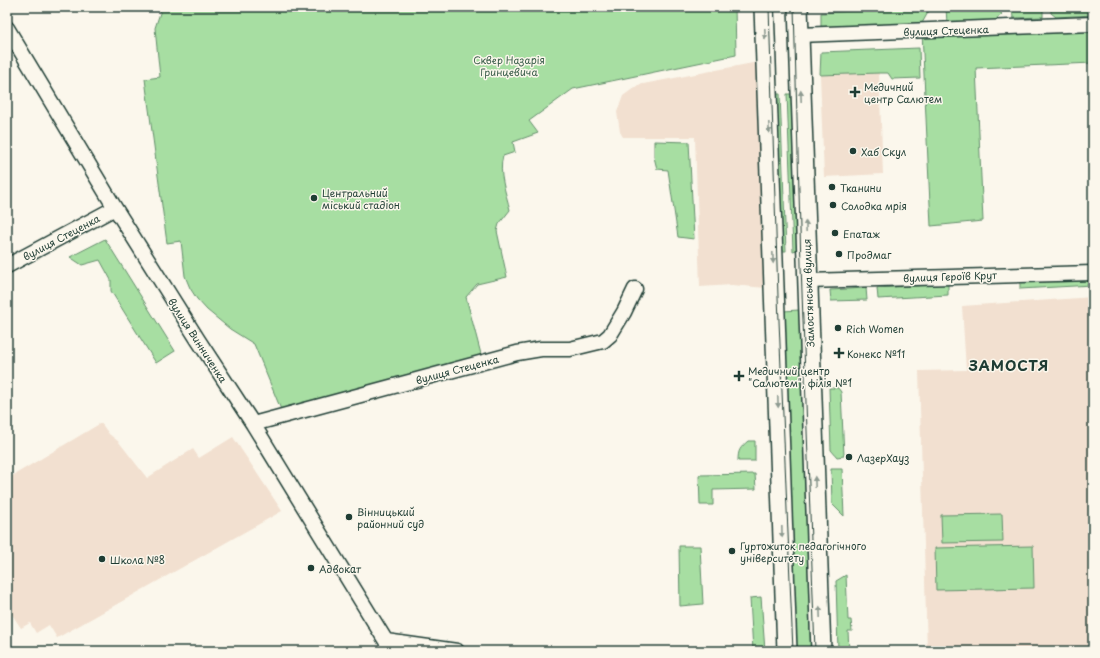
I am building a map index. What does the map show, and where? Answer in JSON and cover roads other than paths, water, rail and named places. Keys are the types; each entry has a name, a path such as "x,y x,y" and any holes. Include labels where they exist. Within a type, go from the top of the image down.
{"main road":[{"path":"764,7 787,651"},
{"name":"Замостянська вулиця","path":"798,7 821,651"}],"street":[{"name":"вулиця Стеценка","path":"799,35 1093,24"},
{"name":"вулиця Винниченка","path":"7,28 115,208 253,424 389,646"},
{"name":"вулиця Стеценка","path":"7,266 115,208"},
{"name":"вулиця Героїв Крут","path":"807,281 1093,272"},
{"name":"вулиця Стеценка","path":"253,424 517,353 541,349 570,349 603,341 610,335 624,312 635,289"},
{"path":"389,646 457,651"}],"tram line":[{"path":"769,7 778,297 793,651"},
{"path":"794,7 801,265 815,651"}],"place":[{"name":"Медичний центр Салютем","path":"855,92"},
{"name":"Хаб Скул","path":"853,151"},
{"name":"Тканини","path":"832,187"},
{"name":"Центральний міський стадіон","path":"314,198"},
{"name":"Солодка мрія","path":"833,205"},
{"name":"Епатаж","path":"835,233"},
{"name":"Продмаг","path":"839,254"},
{"name":"Rich Women","path":"838,328"},
{"name":"Конекс №11","path":"839,353"},
{"name":"Медичний центр \"Салютем\", філія №1","path":"739,376"},
{"name":"ЛазерХауз","path":"849,457"},
{"name":"Вінницький районний суд","path":"349,517"},
{"name":"Гуртожиток педагогічного університету","path":"732,551"},
{"name":"Школа №8","path":"102,559"},
{"name":"Адвокат","path":"311,568"}],"district":[{"name":"ЗАМОСТЯ","path":"1009,365"}],"park label":[{"name":"Сквер Назарія Гринцевича","path":"509,64"}]}
